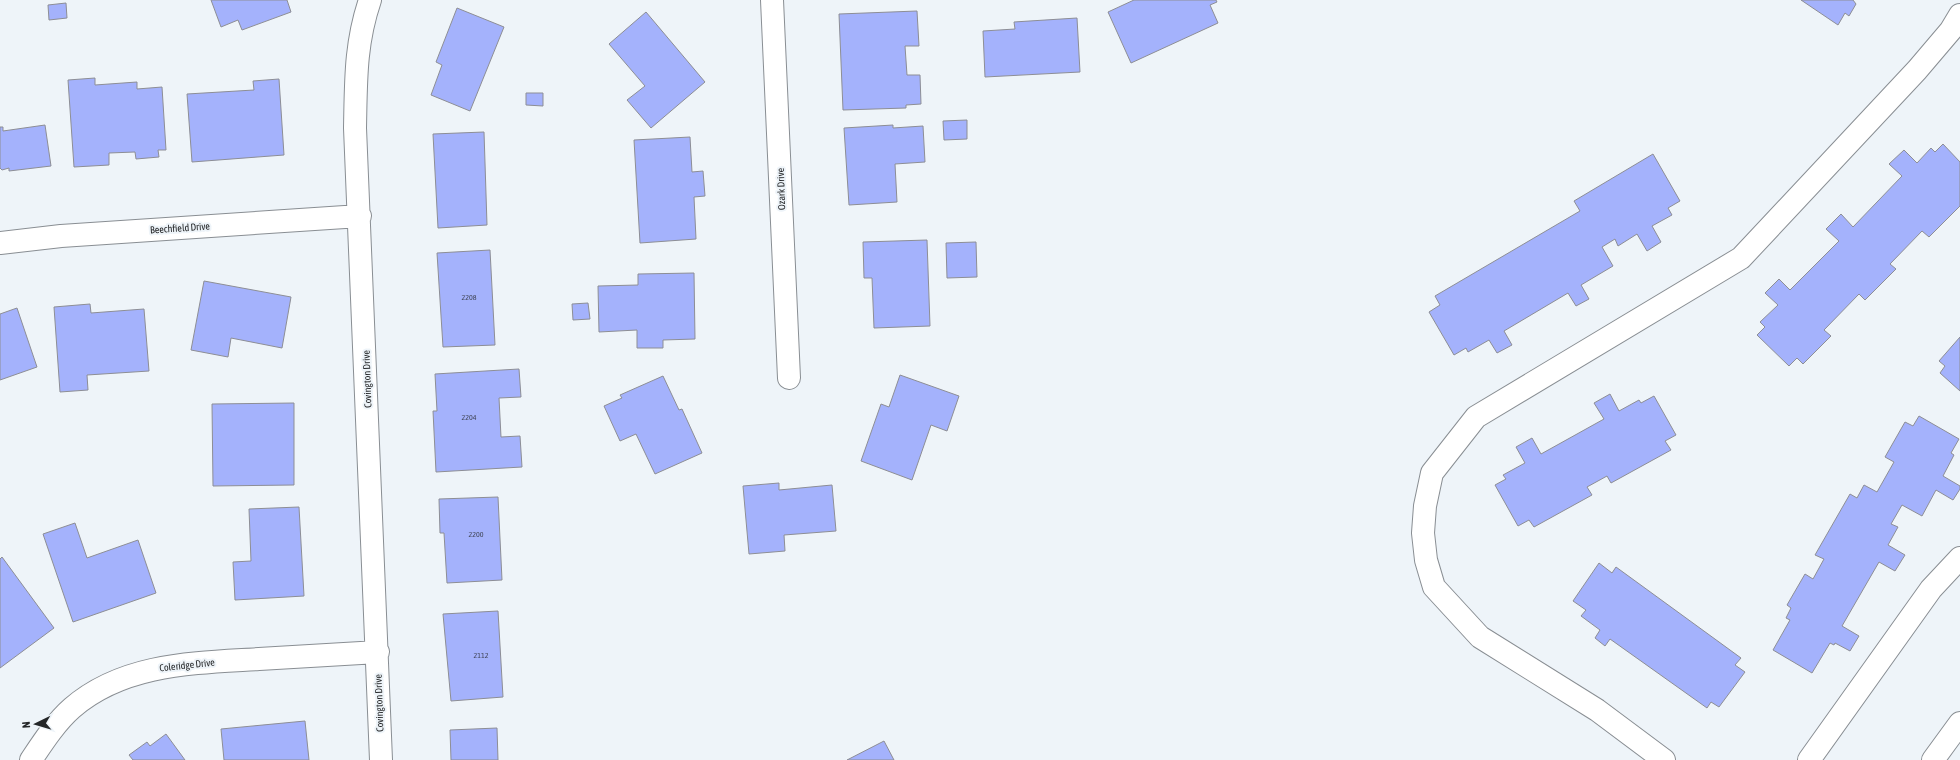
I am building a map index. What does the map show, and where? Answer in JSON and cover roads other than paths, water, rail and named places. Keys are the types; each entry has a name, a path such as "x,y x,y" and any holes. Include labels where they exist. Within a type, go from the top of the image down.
{"street":[{"name":"Covington Drive","path":"370,0 362,23 356,60 355,128 378,652 381,760"},
{"name":"Ozark Drive","path":"772,0 789,378"},
{"path":"1664,760 1597,710 1480,636 1434,587 1426,560 1423,533 1425,506 1432,473 1476,417 1741,258 1917,70 1951,30 1960,15"},
{"name":"Beechfield Drive","path":"0,243 61,236 360,216"},
{"path":"1809,760 1931,589 1960,558"},
{"name":"Coleridge Drive","path":"30,760 60,719 73,707 104,687 157,668 201,663 378,652"},
{"path":"1933,760 1960,723"}]}
